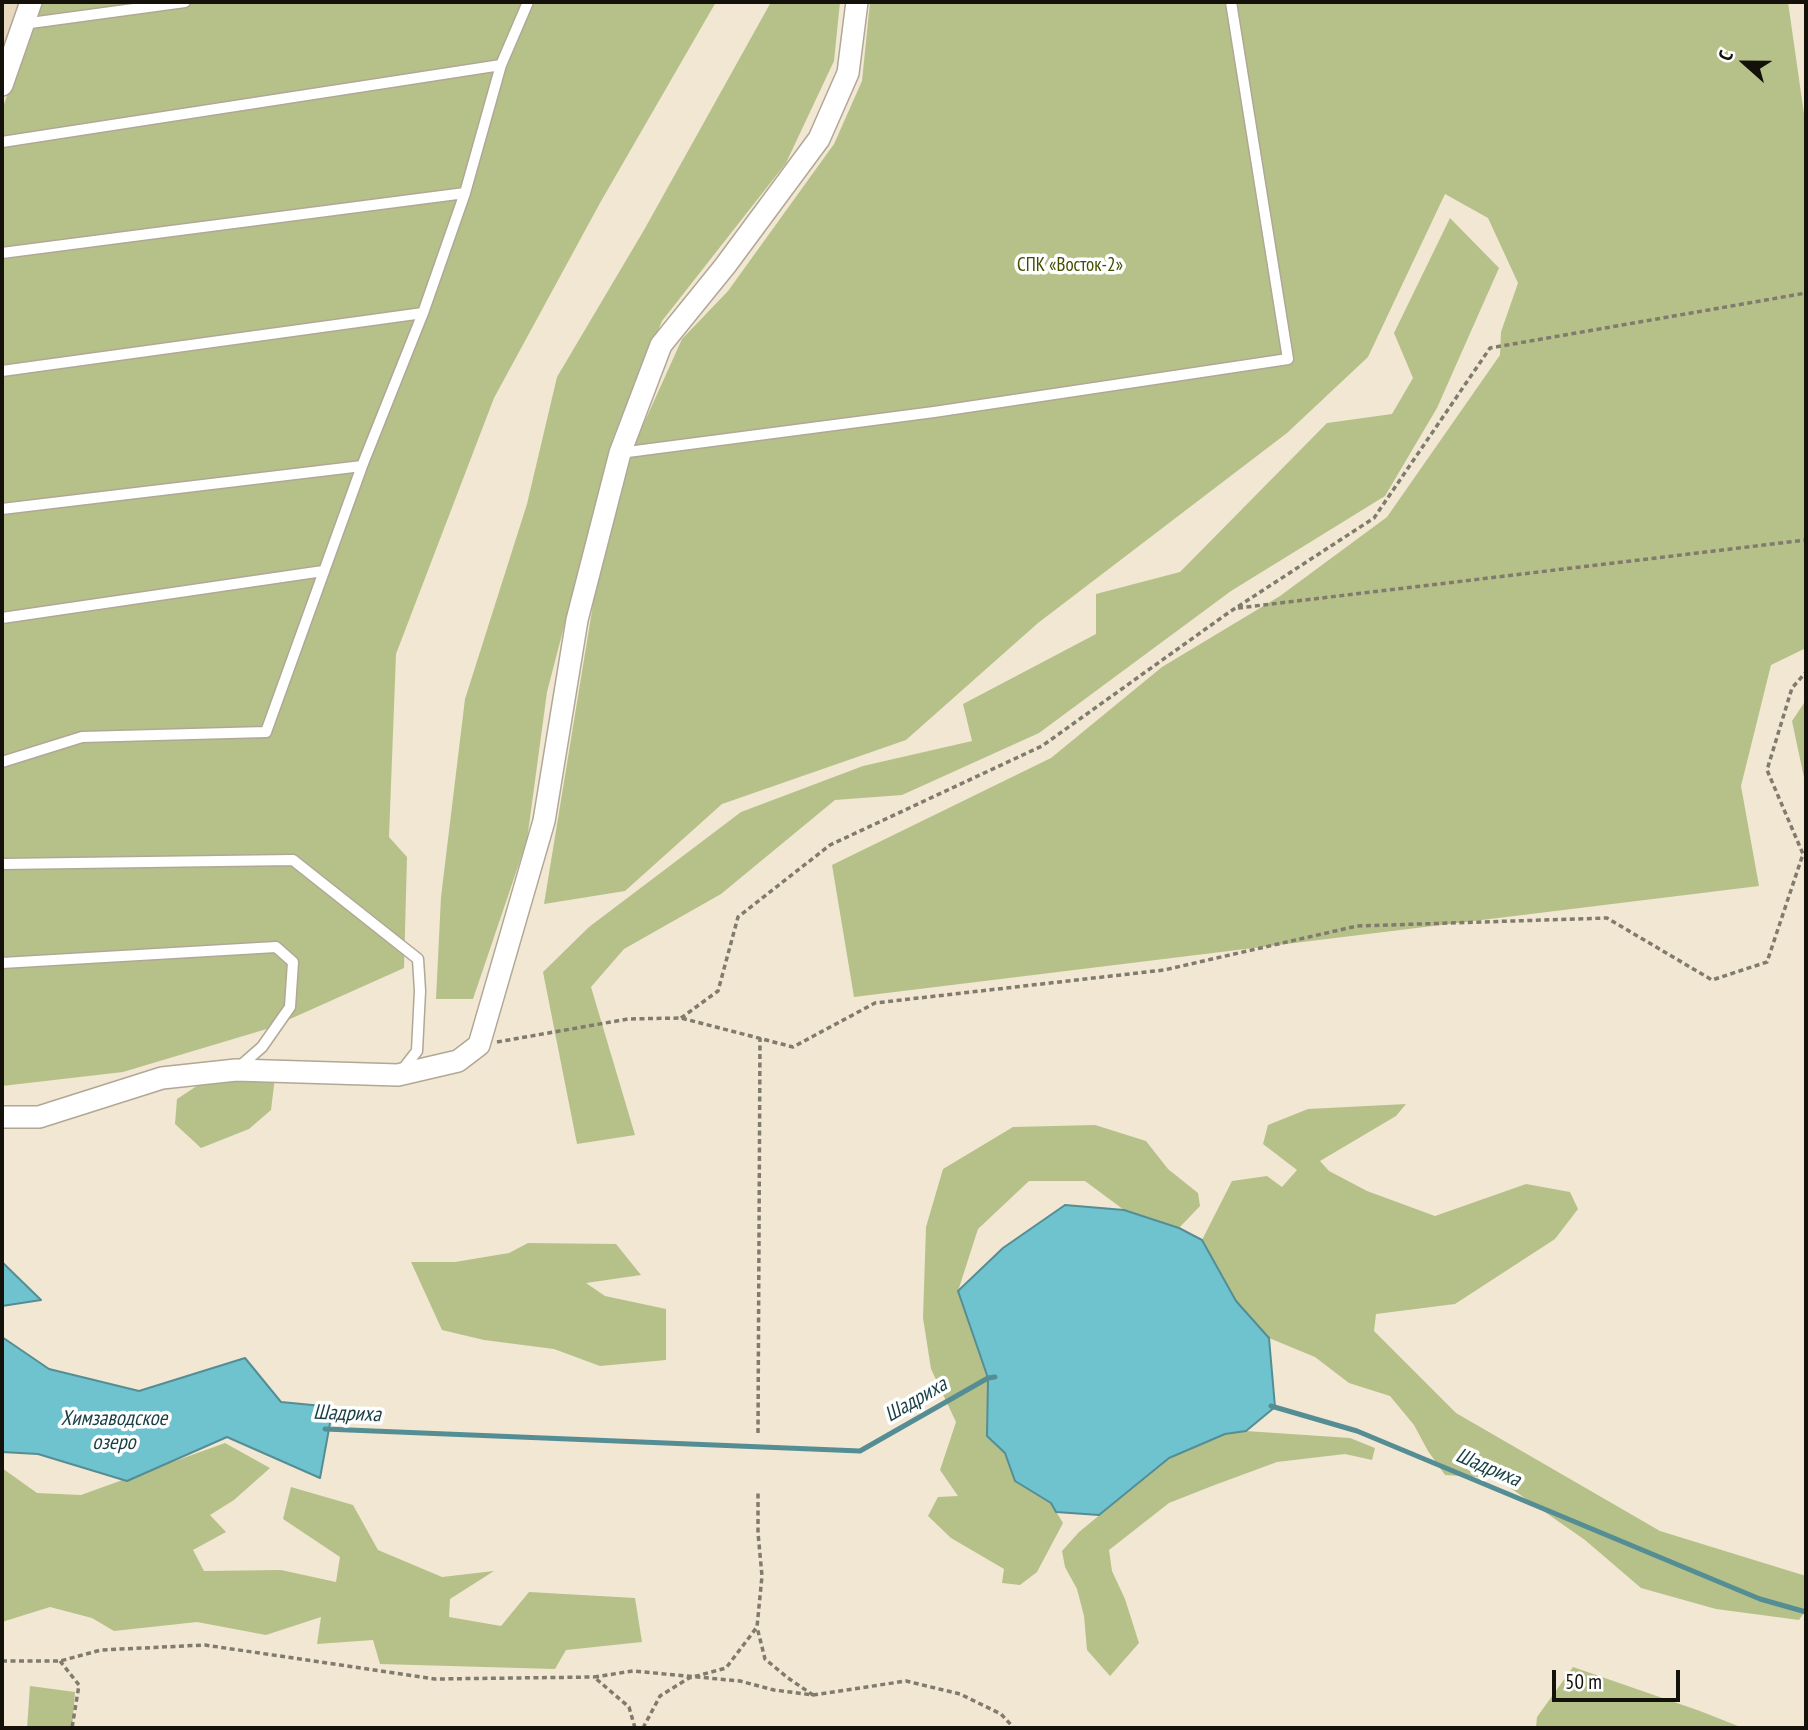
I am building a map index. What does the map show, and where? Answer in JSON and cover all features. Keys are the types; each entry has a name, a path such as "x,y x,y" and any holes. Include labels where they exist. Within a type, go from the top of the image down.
{"street":[{"path":"2,85 31,2"},
{"path":"2,1117 39,1117 162,1078 236,1070 398,1075 458,1061 479,1045 544,821 577,620 620,453 661,345 725,267 819,139 848,73 857,2"}],"lane":[{"path":"23,24 184,2"},
{"path":"2,762 82,737 266,732 362,466 423,313 465,193 501,65 528,2"},
{"path":"620,453 934,412 1288,359 1231,2"},
{"path":"2,142 501,65"},
{"path":"2,253 465,193"},
{"path":"2,371 423,313"},
{"path":"2,509 362,466"},
{"path":"2,618 323,571"},
{"path":"2,864 293,860 418,959 420,991 417,1051 398,1075"},
{"path":"2,963 276,947 293,962 290,1007 262,1047 236,1070"}],"path":[{"path":"681,1018 718,991 738,917 830,845 1042,746 1236,608 1374,518 1490,348 1806,293"},
{"path":"1236,608 1806,540"},
{"path":"479,1045 628,1019 681,1018 793,1047 875,1003 1164,970 1357,926 1607,918 1712,980 1766,962 1803,854 1767,771 1792,688 1806,672"},
{"path":"758,1433 760,1038"},
{"path":"758,1493 762,1576 757,1627 765,1659 813,1695"},
{"path":"643,1728 660,1696 689,1678 726,1668 757,1627"},
{"path":"2,1661 60,1661 101,1650 205,1645 435,1679 594,1677 633,1671 740,1681 775,1690 813,1695 906,1681 960,1694 1001,1714 1014,1728"},
{"path":"60,1661 79,1685 72,1728"},
{"path":"594,1677 629,1707 635,1728"}],"shaded area":[{"path":"2,2 43,2 2,44"}],"green space":[{"path":"39,2 716,2 600,203 494,398 396,654 389,837 407,857 404,968 270,1028 123,1072 2,1086 2,110"},
{"path":"771,2 840,2 834,61 786,163 662,321 613,438 547,692 527,840 473,999 436,999 441,897 465,699 527,504 557,377 644,230"},
{"name":"СПК «Восток-2»","path":"870,2 1788,2 1806,128 1806,648 1771,665 1741,786 1759,886 854,997 832,865 1051,758 1162,667 1280,596 1387,517 1500,355 1501,332 1518,283 1488,218 1445,194 1368,357 1287,433 1038,623 906,740 722,804 625,891 544,904 597,580 635,443 682,339 728,291 834,144 862,81"},
{"path":"1450,218 1499,268 1437,408 1385,496 1231,591 1039,733 902,795 835,800 721,894 624,949 591,987 635,1135 577,1144 543,972 589,927 741,812 863,766 972,741 963,704 1096,634 1096,594 1180,572 1327,423 1392,414 1413,378 1394,333"},
{"path":"1806,700 1806,787 1792,721"},
{"path":"275,1077 271,1110 249,1129 201,1148 175,1124 177,1099 206,1080"},
{"path":"1406,1104 1396,1116 1320,1161 1329,1171 1367,1191 1435,1216 1526,1184 1570,1192 1578,1209 1555,1239 1455,1304 1376,1314 1374,1331 1456,1413 1660,1531 1806,1576 1806,1610 1799,1620 1716,1609 1641,1588 1585,1540 1496,1478 1445,1475 1414,1425 1390,1396 1349,1383 1315,1357 1269,1338 1236,1301 1202,1240 1232,1181 1267,1176 1282,1187 1297,1170 1263,1144 1268,1125 1308,1109"},
{"path":"1095,1125 1146,1141 1168,1169 1198,1193 1200,1206 1179,1228 1124,1210 1085,1181 1029,1181 978,1229 958,1291 988,1378 987,1436 1005,1453 1015,1481 1051,1503 1063,1523 1037,1572 1020,1585 1002,1583 1004,1569 951,1538 928,1516 938,1497 958,1496 940,1470 956,1422 931,1369 923,1318 926,1227 943,1169 1013,1127"},
{"path":"528,1243 616,1244 641,1275 586,1283 605,1296 666,1309 666,1360 600,1366 554,1349 484,1340 442,1330 411,1262 455,1262 509,1253"},
{"path":"1246,1431 1350,1438 1375,1448 1372,1460 1345,1454 1277,1462 1212,1486 1169,1503 1109,1550 1112,1571 1125,1599 1139,1643 1110,1676 1087,1650 1084,1616 1077,1589 1065,1567 1062,1551 1079,1532 1169,1458 1225,1434"},
{"path":"225,1443 270,1468 234,1500 210,1515 226,1532 193,1550 204,1571 281,1570 336,1582 340,1557 283,1519 291,1487 353,1505 378,1550 442,1577 494,1571 450,1599 449,1617 501,1626 529,1592 635,1598 642,1642 566,1650 555,1669 380,1664 373,1640 317,1644 321,1617 266,1635 197,1622 114,1631 92,1618 50,1607 2,1622 2,1468 37,1493 81,1495"},
{"path":"1573,1667 1743,1728 1536,1728 1537,1717"},
{"path":"30,1686 75,1692 72,1728 27,1728"}],"water":[{"path":"1065,1205 1124,1210 1179,1228 1202,1240 1236,1301 1269,1338 1275,1407 1246,1431 1225,1434 1169,1458 1099,1515 1056,1512 1051,1503 1015,1481 1005,1453 987,1436 988,1378 958,1291 1003,1248"},
{"path":"2,1262 41,1300 2,1306"},
{"name":"Химзаводское озеро","path":"2,1337 49,1369 139,1391 245,1358 281,1402 333,1407 320,1478 227,1437 127,1481 38,1454 2,1452"}],"waterway":[{"name":"Шадриха","path":"325,1429 860,1451 988,1378 995,1377"},
{"name":"Шадриха","path":"1271,1406 1357,1431 1760,1599 1806,1612"}]}
